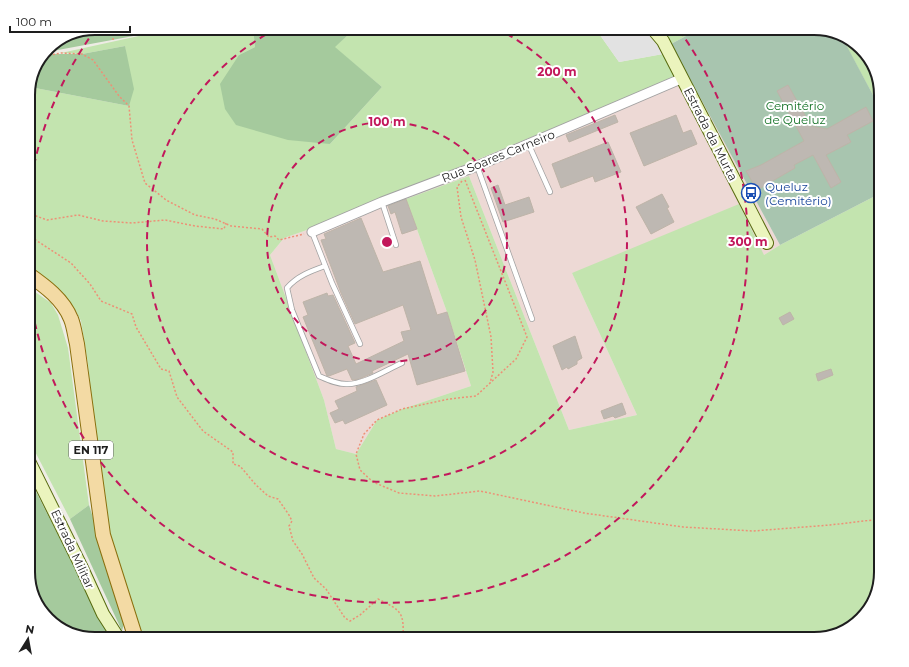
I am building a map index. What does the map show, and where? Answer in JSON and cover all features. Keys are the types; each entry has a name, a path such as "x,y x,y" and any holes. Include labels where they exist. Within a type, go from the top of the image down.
{"main road":[{"name":"EN 117","path":"35,279 44,285 61,302 71,319 76,344 103,535 134,632"}],"street":[{"name":"Estrada da Murta","path":"658,35 663,41 683,78 767,243"},
{"name":"Rua Soares Carneiro","path":"312,232 382,202 477,166 683,78"},
{"name":"Estrada Militar","path":"35,472 47,494 103,614 115,632"}],"lane":[{"path":"528,143 550,192"},
{"path":"477,166 532,319"},
{"path":"382,202 396,245"},
{"path":"312,232 325,266 360,344"},
{"path":"325,266 306,273 292,281 287,288 292,310 319,376 332,382 346,384 358,383 402,363"}],"path":[{"path":"113,35 113,40"},
{"path":"50,55 61,53 82,54 93,60 119,96 129,106 132,140 145,183 166,200 195,215 215,219 231,226 262,229 269,237 275,236 279,240 312,232"},
{"path":"490,383 493,372 491,337 475,260 461,217 457,188 464,178 527,337 516,359 476,396 449,399 402,409 377,420 364,434 356,454 360,470 373,482 399,493 435,496 480,491 584,513 683,526 754,531 874,520"},
{"path":"35,216 46,220 78,215 103,222 132,223 165,220 195,226 224,229 226,224"},
{"path":"35,239 71,263 90,284 101,301 132,314 136,328 158,364 162,369 169,371 177,397 203,431 233,452 233,464 240,466 256,485 268,496 278,499 292,521 289,526 293,541 302,554 314,578 326,589 345,618 350,621 360,615 378,599 398,611 404,622 403,632"}],"shaded area":[{"path":"600,35 650,35 660,45 663,54 619,62"},
{"path":"686,71 780,245 764,255 572,273 637,415 569,430 469,176 406,199 447,312 471,386 402,409 377,420 356,454 336,449 324,400 270,255 284,238 675,78"}],"green space":[{"path":"139,35 54,51 62,45 83,36"},
{"path":"143,35 254,35 255,47 239,55 330,144 382,87 334,47 348,35 600,35 619,62 663,54 683,78 675,78 284,238 270,255 324,400 336,449 356,454 377,420 402,409 471,386 447,312 406,199 469,176 569,430 637,415 572,273 739,204 764,255 780,245 874,197 874,572 871,591 862,609 841,626 826,631 814,632 134,632 103,535 88,364 81,321 76,311 58,291 35,272 35,88 129,106 125,46 82,54 61,53"},
{"path":"254,35 348,35 335,47 382,87 330,144 288,140 236,125 225,109 220,84 239,55 255,47"},
{"path":"663,35 688,35 671,44"},
{"name":"Cemitério de Queluz","path":"688,35 814,35 826,36 846,44 874,97 874,197 780,245 671,44"},
{"path":"845,44 859,55 868,68 873,83 874,97"},
{"path":"125,46 134,89 129,106 35,88 40,72 51,54 82,54"},
{"path":"35,292 51,303 58,315 68,348 89,505 70,519 35,452"},
{"path":"35,490 107,632 83,631 65,624 58,620 50,612 43,602 37,588 35,576"},
{"path":"89,505 125,620 122,631 70,519"}],"building":[{"path":"788,85 811,126 827,129 866,107 873,121 847,135 851,142 826,155 841,182 831,188 813,155 794,165 795,168 757,190 746,171 761,165 804,141 777,91"},
{"path":"615,115 618,122 569,142 566,135"},
{"path":"676,115 683,133 691,130 697,144 644,166 630,133"},
{"path":"608,142 621,172 595,182 593,176 561,188 552,164"},
{"path":"498,185 505,205 529,197 534,212 503,222 491,188"},
{"path":"662,194 669,207 667,208 674,222 651,234 636,207"},
{"path":"406,199 417,229 402,234 395,212 391,214 388,206"},
{"path":"361,218 383,272 420,261 437,315 447,312 465,371 417,385 408,354 372,371 373,373 359,379 352,380 347,369 327,376 303,317 308,315 303,302 327,293 328,296 333,295 355,343 348,346 356,364 404,341 401,332 411,330 403,305 355,324 341,293 321,240 326,239 324,234"},
{"path":"790,312 794,319 783,325 779,318"},
{"path":"575,336 582,358 577,361 577,364 568,369 567,367 562,370 553,346"},
{"path":"831,369 833,375 818,381 816,374"},
{"path":"376,380 387,405 345,424 343,420 335,423 330,413 339,409 335,401 357,391 356,387"},
{"path":"622,403 626,414 615,418 613,416 604,419 601,411"}],"place":[{"name":"Queluz (Cemitério)","path":"751,193"}]}
